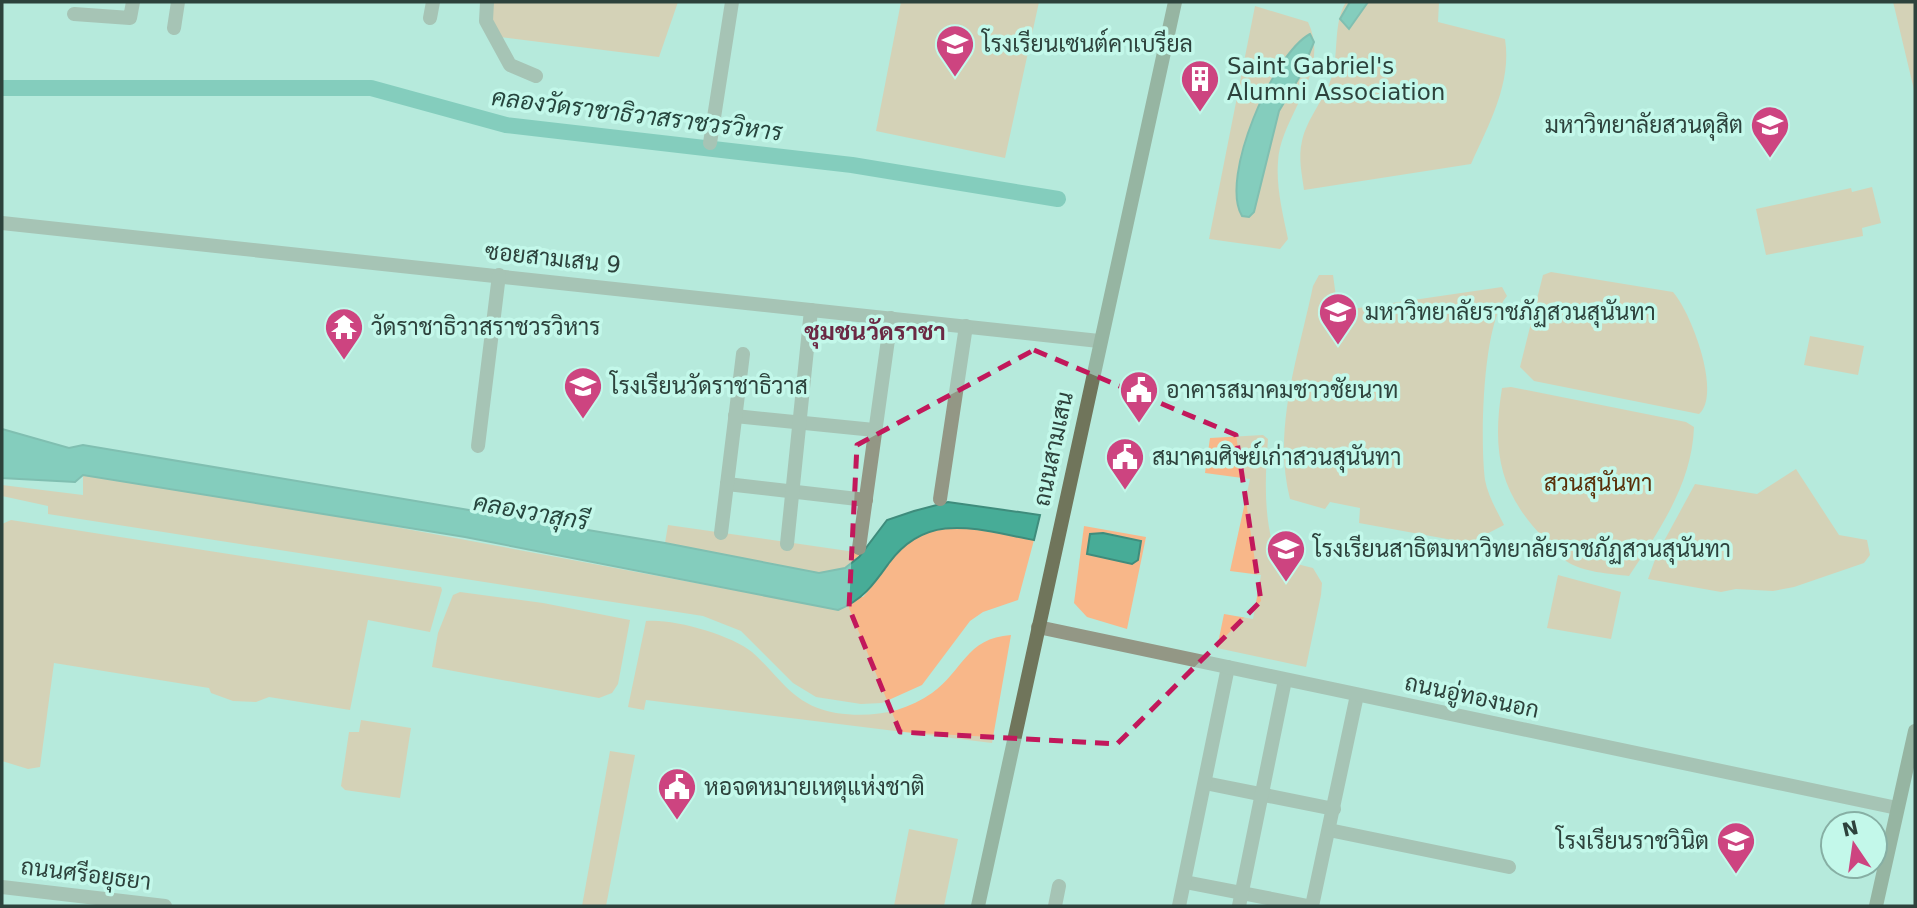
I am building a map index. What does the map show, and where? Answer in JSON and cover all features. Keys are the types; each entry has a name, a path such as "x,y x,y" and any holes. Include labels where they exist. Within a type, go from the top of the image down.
{"main road":[{"name":"ถนนสามเสน","path":"978,906 1175,2"},
{"path":"1876,906 1915,731"}],"street":[{"path":"77,8 108,18 130,18 133,2"},
{"path":"174,28 178,2"},
{"path":"430,18 433,2"},
{"path":"487,2 486,21 510,65 536,76"},
{"path":"710,143 732,2"},
{"name":"ซอยสามเสน 9","path":"2,223 1100,341"},
{"path":"478,446 499,275"},
{"path":"787,544 811,310"},
{"path":"859,548 891,318"},
{"path":"940,499 966,326"},
{"path":"721,533 743,354"},
{"path":"735,416 874,430"},
{"path":"727,484 866,500"},
{"name":"ถนนอู่ทองนอก","path":"1038,627 1897,808"},
{"path":"1180,906 1228,667"},
{"path":"1240,900 1285,680"},
{"path":"1185,882 1240,900 1310,906 1334,809 1357,695"},
{"path":"1205,783 1334,809"},
{"path":"1329,830 1509,867"},
{"path":"1055,906 1059,886"},
{"name":"ถนนศรีอยุธยา","path":"2,887 61,900 165,906"}],"highlighted area":[{"path":"1034,350 1236,435 1261,601 1117,744 900,732 849,608 857,445"}],"green space":[{"path":"491,2 678,2 659,57 500,37 488,17"},
{"path":"901,2 1039,2 1005,158 876,131"},
{"path":"1346,2 1439,2 1438,22 1505,39 1502,87 1492,118 1471,164 1304,190 1300,160 1302,141 1332,76 1339,19"},
{"path":"1893,2 1915,2 1915,94 1895,10"},
{"path":"1255,6 1308,22 1314,41 1310,77 1287,128 1278,162 1279,191 1288,239 1280,249 1209,239"},
{"path":"1872,187 1881,223 1862,228 1863,236 1766,255 1756,209 1851,188 1852,192"},
{"path":"1551,272 1673,292 1688,317 1706,372 1705,404 1699,414 1534,381 1520,367 1543,275"},
{"path":"1319,275 1333,275 1338,311 1502,287 1507,296 1492,331 1485,384 1483,462 1486,486 1504,525 1469,543 1359,523 1360,508 1330,502 1325,509 1290,499 1285,473 1286,419 1313,286"},
{"path":"1810,336 1864,346 1858,375 1804,365"},
{"name":"สวนสุนันทา","path":"1511,387 1686,422 1694,427 1687,468 1672,506 1629,576 1588,570 1566,561 1528,520 1517,503 1502,469 1499,451 1502,388"},
{"path":"1263,435 1268,439 1267,514 1277,559 1313,568 1322,583 1306,667 1217,648 1224,614 1253,619 1261,575 1230,571 1250,479 1205,473 1210,438"},
{"path":"1796,469 1839,535 1867,540 1870,555 1864,563 1794,587 1773,591 1736,589 1721,592 1648,579 1657,554 1695,484 1757,494"},
{"path":"83,474 267,503 787,600 863,597 889,561 907,542 936,529 969,528 1034,540 1018,600 983,612 970,621 922,685 882,703 861,704 816,697 793,683 741,631 703,616 48,514 48,506 2,496 2,485 83,495"},
{"path":"11,520 441,587 442,590 430,632 368,620 350,710 269,697 256,702 233,701 211,693 209,688 54,663 40,767 28,769 2,761 2,524"},
{"path":"668,525 862,553 845,568 819,573 665,543"},
{"path":"1084,526 1146,537 1127,629 1087,617 1074,603"},
{"path":"1558,575 1621,592 1611,639 1547,628"},
{"path":"460,592 543,603 630,620 618,684 612,693 599,698 432,667 438,633 453,595"},
{"path":"646,621 686,625 731,640 752,652 789,690 809,704 836,713 861,715 898,709 921,700 942,684 974,649 996,637 1011,635 992,743 646,700 644,710 628,707"},
{"path":"361,720 411,728 400,798 345,790 341,786 349,732 359,732"},
{"path":"610,751 635,755 606,906 582,906"},
{"path":"909,829 958,839 944,906 894,906"}],"shaded area":[{"path":"1350,2 1368,2 1349,29 1340,19"},
{"path":"1310,34 1314,42 1300,76 1279,111 1254,212 1249,217 1242,216 1237,198 1238,174 1254,118 1266,90 1281,66 1296,46"},
{"name":"คลองวาสุกรี","path":"2,429 69,448 83,445 665,543 819,573 845,568 859,557 887,520 948,502 1040,515 1034,540 955,528 920,536 904,546 861,596 838,610 465,537 83,475 75,482 2,478"},
{"path":"1103,533 1141,541 1138,560 1132,564 1087,554 1090,534"}],"waterway":[{"name":"คลองวัดราชาธิวาสราชวรวิหาร","path":"2,88 371,88 506,125 852,165 1058,199"}],"place":[{"name":"โรงเรียนเซนต์คาเบรียล","path":"955,78"},
{"name":"Saint Gabriel's Alumni Association","path":"1200,113"},
{"name":"มหาวิทยาลัยสวนดุสิต","path":"1770,159"},
{"name":"มหาวิทยาลัยราชภัฏสวนสุนันทา","path":"1338,346"},
{"name":"วัดราชาธิวาสราชวรวิหาร","path":"344,361"},
{"name":"โรงเรียนวัดราชาธิวาส","path":"583,420"},
{"name":"อาคารสมาคมชาวชัยนาท","path":"1139,424"},
{"name":"สมาคมศิษย์เก่าสวนสุนันทา","path":"1125,491"},
{"name":"โรงเรียนสาธิตมหาวิทยาลัยราชภัฏสวนสุนันทา","path":"1286,583"},
{"name":"หอจดหมายเหตุแห่งชาติ","path":"677,821"},
{"name":"โรงเรียนราชวินิต","path":"1736,875"}],"district":[{"name":"ชุมชนวัดราชา","path":"875,332"}]}
